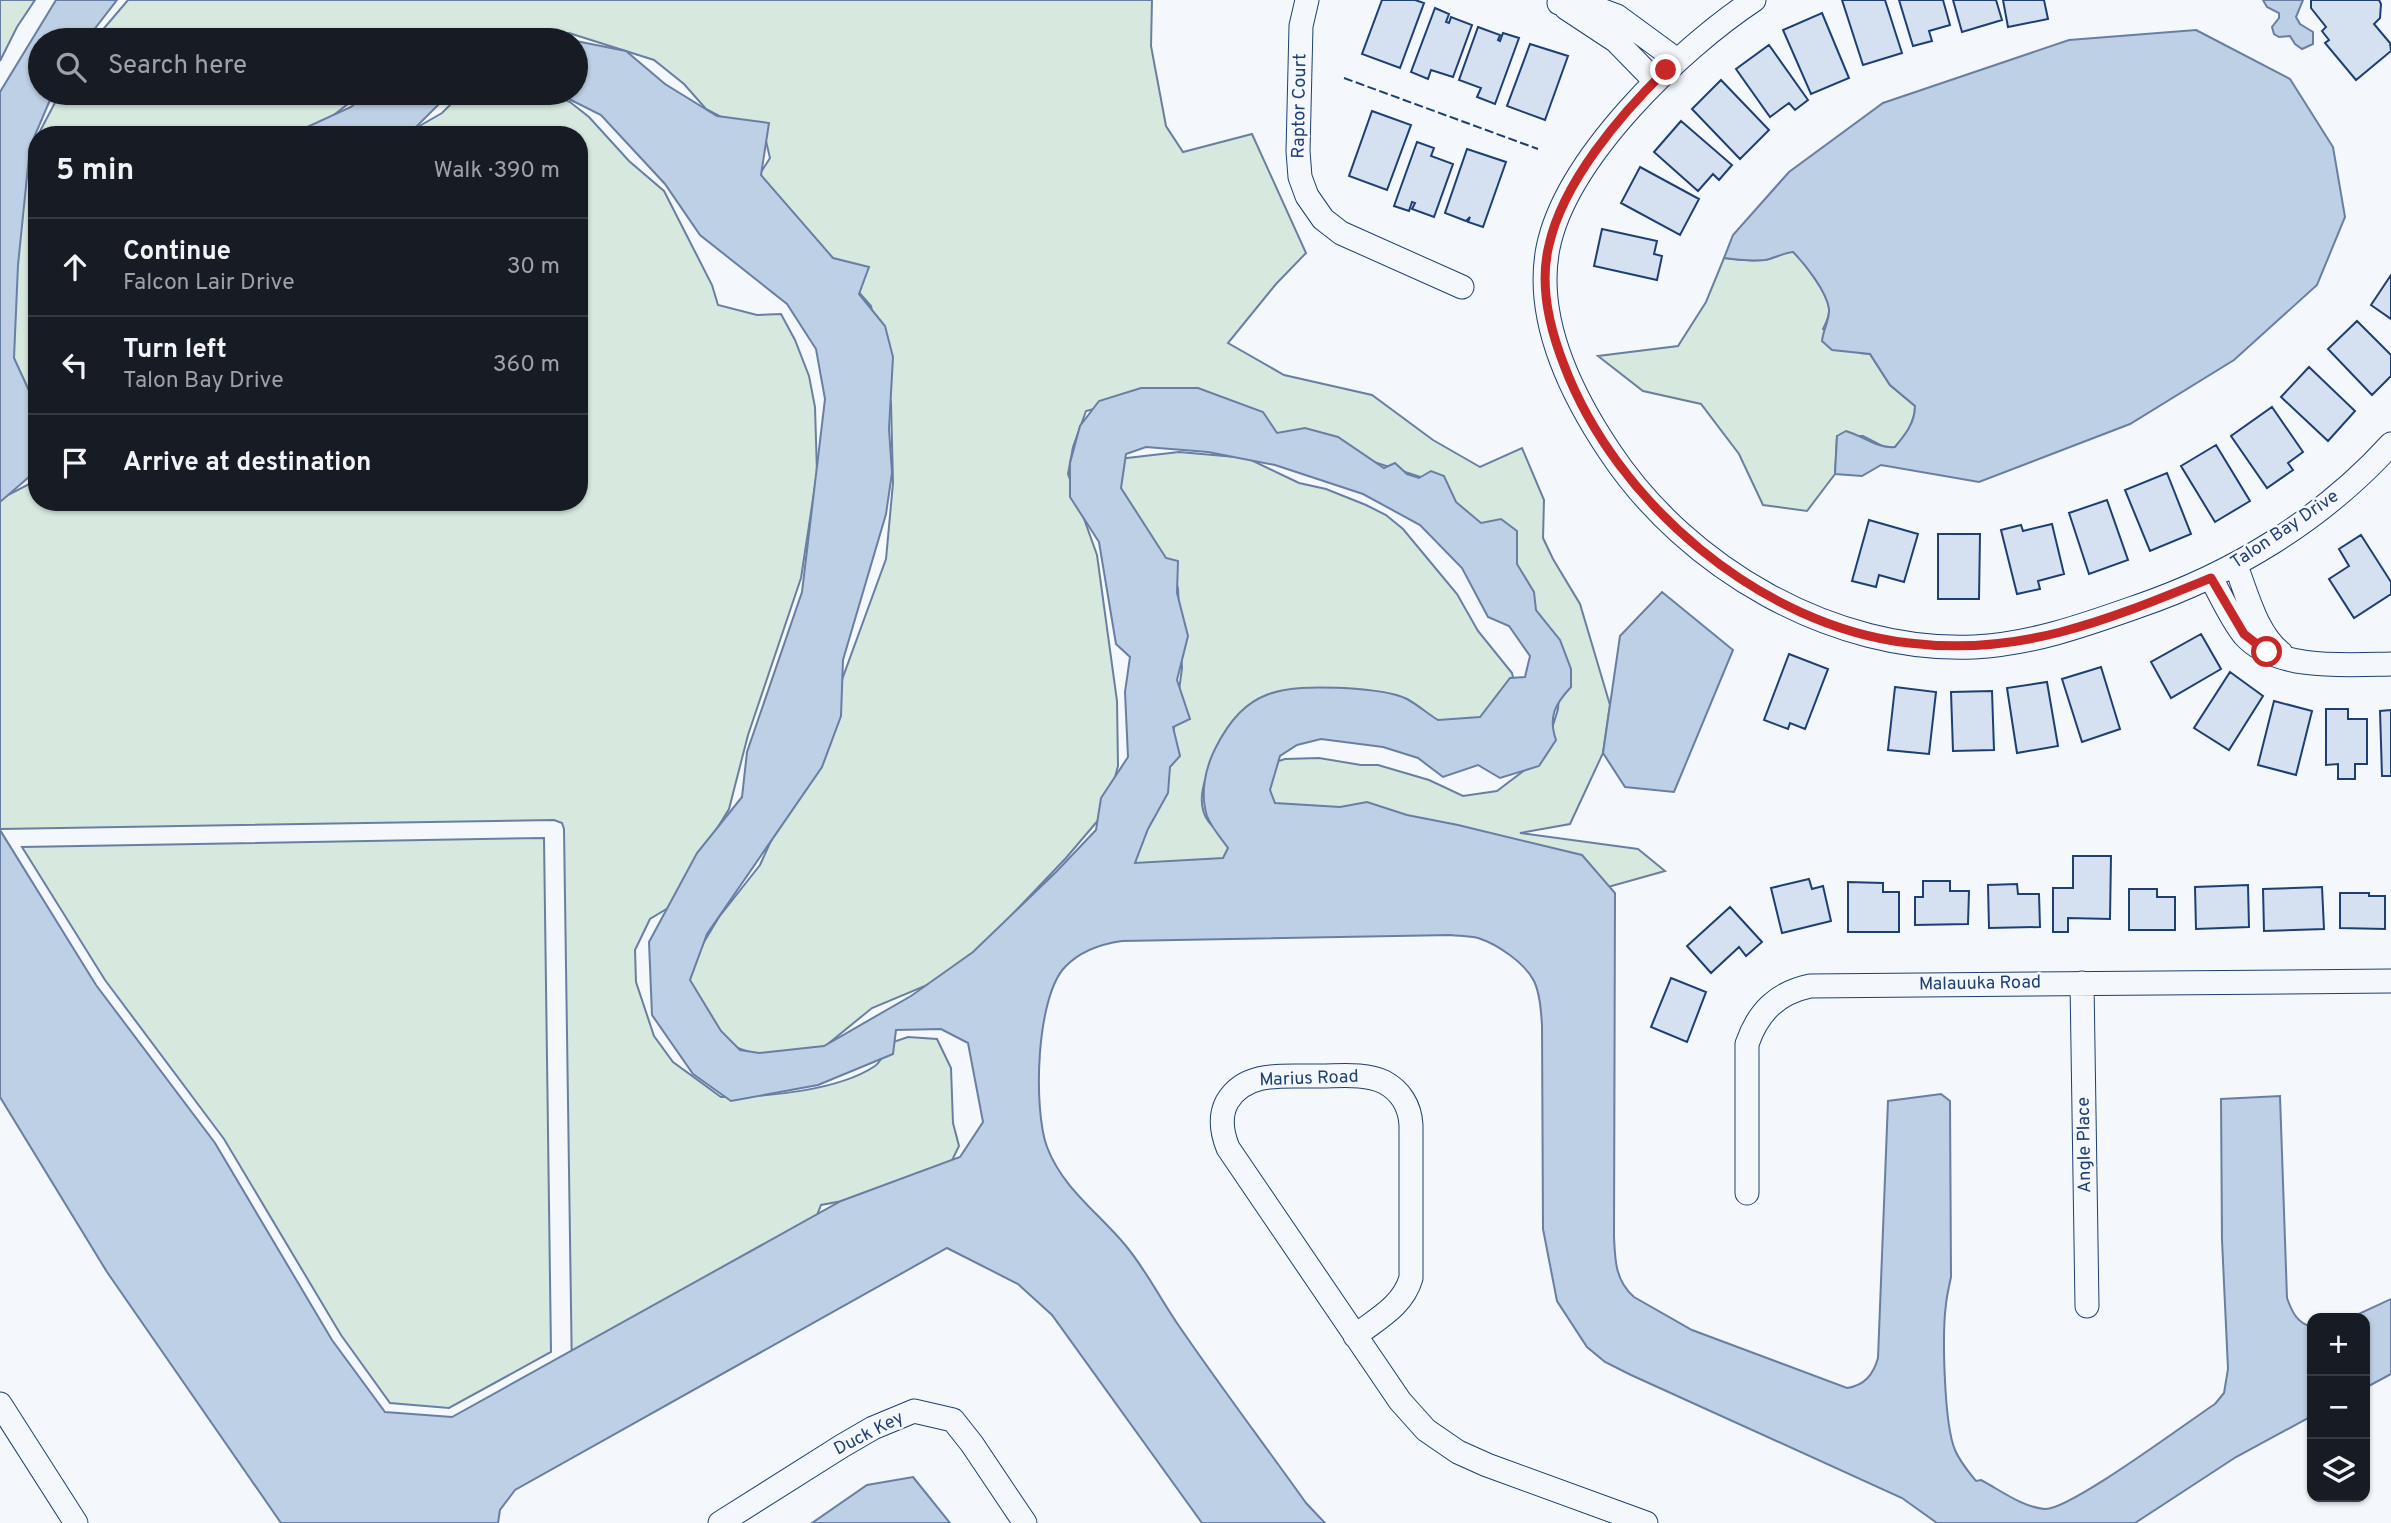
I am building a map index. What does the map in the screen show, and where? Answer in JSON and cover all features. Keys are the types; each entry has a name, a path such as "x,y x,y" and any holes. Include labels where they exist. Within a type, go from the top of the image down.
{"street":[{"name":"Raptor Court","path":"1307,0 1301,26 1298,152 1300,177 1307,196 1323,219 1340,233 1462,287"},
{"name":"Talon Bay Drive","path":"1754,0 1677,60 1655,81 1596,153 1566,200 1548,246 1545,290 1556,344 1569,380 1601,438 1632,482 1672,525 1737,576 1807,615 1857,633 1910,643 1975,647 2043,638 2154,601 2236,566 2319,510 2359,477 2391,444"},
{"path":"1554,2 1598,9 1617,16 1677,60"},
{"path":"1554,2 1610,36 1655,81"},
{"path":"2236,566 2267,637 2277,649 2294,659"},
{"path":"2211,578 2244,634 2267,652 2330,664 2391,664"},
{"name":"Malauuka Road","path":"1747,1193 1747,1044 1752,1028 1762,1012 1779,997 1796,989 1810,986 2391,981"},
{"name":"Angle Place","path":"2082,983 2087,1306"},
{"name":"Marius Road","path":"1355,1336 1396,1306 1407,1291 1411,1278 1411,1125 1408,1107 1393,1088 1369,1077 1273,1077 1252,1080 1235,1091 1224,1108 1223,1136 1227,1148 1355,1336 1409,1413 1449,1447 1487,1465 1646,1523"},
{"path":"0,1404 76,1523"},
{"name":"Duck Key","path":"720,1523 873,1428 915,1411 953,1420 1025,1523"}],"shaded area":[{"path":"0,0 35,0 17,27 0,61"},
{"path":"128,0 1152,0 1151,46 1166,126 1183,152 1252,134 1306,253 1276,284 1228,343 1284,375 1372,395 1433,440 1480,467 1522,448 1544,500 1543,538 1580,604 1610,705 1603,753 1570,824 1520,833 1638,849 1665,871 1601,889 1305,823 1261,794 1269,764 1285,759 1319,758 1378,765 1429,780 1463,796 1497,791 1526,769 1550,735 1558,709 1561,667 1421,477 1349,454 1112,404 1086,411 1073,447 1068,474 1097,555 1117,701 1118,766 1106,811 1066,858 985,943 944,978 872,1008 818,1052 770,1059 723,1043 683,977 719,917 760,865 832,707 886,559 893,483 891,403 871,306 814,241 754,183 770,158 766,141 706,109 684,84 654,60 588,39 588,28 104,28"},
{"path":"54,105 347,105 320,126 43,126"},
{"path":"450,105 574,105 589,117 629,161 664,191 712,285 718,305 757,315 781,314 809,376 815,407 817,473 801,578 748,735 729,809 668,908 650,919 635,950 636,982 654,1036 673,1062 721,1097 779,1094 842,1081 875,1066 890,1043 908,1037 937,1039 951,1068 953,1123 959,1146 941,1183 821,1205 808,1228 788,1238 770,1241 749,1270 572,1375 562,823 554,820 0,829 0,499 28,485 28,511 588,511 588,126 420,126"},
{"path":"28,162 28,414 9,338"},
{"path":"1793,251 1814,278 1827,301 1829,314 1823,329 1860,353 1870,354 1890,385 1915,406 1911,423 1895,447 1886,448 1863,436 1837,436 1835,474 1807,511 1763,505 1739,454 1701,404 1643,391 1598,356 1678,346 1706,302 1724,258 1765,260"},
{"path":"1179,452 1247,458 1299,483 1326,489 1386,515 1403,529 1457,594 1478,631 1512,673 1514,682 1504,704 1450,734 1422,721 1218,747 1204,785 1202,805 1209,822 1237,857 1128,877 1171,751 1182,668 1178,589 1174,574 1111,482 1117,461"},
{"path":"544,838 551,1352 449,1408 390,1403 341,1335 224,1139 105,980 22,847"}],"water":[{"path":"56,0 117,0 95,28 39,28"},
{"path":"2263,0 2303,0 2296,17 2300,24 2313,32 2313,44 2302,49 2290,36 2279,37 2274,34 2272,27 2279,18 2279,13 2267,7"},
{"path":"2196,30 2290,79 2333,147 2345,217 2317,285 2234,360 2130,424 1979,482 1881,465 1862,476 1835,474 1837,436 1846,431 1877,444 1895,447 1911,423 1915,406 1890,385 1870,354 1832,350 1822,341 1829,313 1827,302 1815,279 1793,252 1765,260 1724,258 1733,235 1789,172 1883,103 2069,40"},
{"path":"588,43 626,51 665,84 717,116 769,123 761,175 833,258 869,267 859,294 885,326 893,357 889,429 892,473 886,514 843,660 841,716 822,767 707,934 690,980 721,1031 740,1050 759,1053 824,1046 911,996 973,952 1096,830 1101,798 1128,757 1125,692 1130,657 1116,644 1099,542 1070,497 1070,463 1080,426 1099,401 1141,388 1198,388 1263,412 1277,433 1305,428 1338,437 1384,468 1395,463 1407,474 1419,478 1431,471 1444,476 1456,502 1481,523 1501,519 1517,531 1517,564 1534,592 1536,610 1560,640 1571,669 1571,687 1554,711 1556,740 1539,766 1500,778 1478,765 1443,777 1418,758 1383,747 1321,739 1297,745 1280,756 1270,790 1275,803 1340,807 1367,802 1407,815 1582,855 1615,893 1614,1245 1620,1277 1634,1297 1692,1330 1847,1388 1863,1382 1871,1374 1878,1358 1888,1101 1941,1094 1950,1101 1951,1277 1945,1318 1944,1357 1951,1437 1959,1458 1976,1481 1981,1480 2036,1508 2058,1506 2128,1464 2215,1404 2224,1393 2228,1369 2222,1240 2221,1099 2280,1096 2287,1298 2296,1316 2307,1325 2307,1419 2236,1457 2135,1523 1937,1523 1902,1498 1631,1375 1605,1362 1587,1347 1557,1301 1543,1229 1540,1003 1530,974 1510,955 1478,938 1451,935 1122,941 1099,946 1077,957 1065,967 1055,982 1048,1002 1040,1054 1040,1107 1047,1147 1062,1176 1133,1255 1210,1371 1306,1503 1325,1523 1202,1523 1052,1315 1018,1284 947,1248 515,1490 500,1510 498,1523 281,1523 107,1272 0,1097 0,830 96,985 215,1143 332,1340 385,1412 452,1417 841,1201 960,1157 983,1122 968,1043 941,1029 896,1030 893,1054 818,1085 731,1101 693,1074 652,1015 649,942 697,853 742,797 747,752 802,592 825,399 816,349 787,304 700,235 665,184 601,115 581,105 588,105","holes":["1146,447 1208,452 1275,465 1363,494 1420,525 1462,568 1488,617 1509,626 1530,656 1525,677 1510,678 1480,717 1438,720 1401,696 1376,691 1302,688 1268,694 1239,713 1227,728 1206,773 1205,808 1211,824 1228,848 1223,858 1135,863 1148,829 1168,793 1170,767 1180,756 1173,727 1190,719 1177,680 1188,636 1177,593 1178,561 1166,558 1121,488 1126,454"]},
{"path":"28,46 28,105 48,105 39,126 28,126 28,167 18,265 14,358 28,388 28,478 0,502 0,92"},
{"path":"438,105 417,126 309,126 351,107"},
{"path":"1662,592 1733,650 1674,792 1625,787 1603,753 1620,636"},
{"path":"2391,1299 2391,1374 2370,1385 2370,1313 2361,1313"},
{"path":"913,1477 950,1523 812,1523 867,1485"}],"building":[{"path":"1382,0 1415,0 1424,3 1400,68 1362,54"},
{"path":"1842,0 1885,0 1902,53 1863,65"},
{"path":"1899,0 1943,0 1950,25 1929,31 1932,41 1913,46"},
{"path":"1953,0 1996,0 2002,20 1962,32"},
{"path":"2003,0 2044,0 2048,19 2008,27"},
{"path":"2311,0 2379,0 2380,18 2374,24 2390,43 2391,51 2356,80 2325,43 2329,40 2322,31 2326,27 2311,8"},
{"path":"1435,8 1449,14 1446,22 1449,23 1451,17 1472,25 1453,77 1431,70 1428,79 1411,72"},
{"path":"1822,13 1849,78 1811,94 1783,30"},
{"path":"1478,27 1500,35 1500,41 1503,33 1519,38 1495,104 1477,97 1481,88 1459,80"},
{"path":"1530,44 1568,56 1545,120 1507,106"},
{"path":"1769,45 1808,100 1795,110 1789,103 1770,117 1736,69"},
{"path":"1721,80 1769,130 1740,159 1692,109"},
{"path":"1372,111 1411,125 1387,190 1349,176"},
{"path":"1681,121 1732,165 1719,180 1713,174 1698,191 1654,152"},
{"path":"1417,142 1434,148 1431,156 1453,164 1434,217 1412,209 1415,203 1412,202 1409,211 1394,206"},
{"path":"1467,149 1506,162 1483,227 1468,222 1470,217 1466,221 1445,213"},
{"path":"1640,167 1699,199 1680,235 1621,203"},
{"path":"1602,229 1657,241 1654,254 1662,256 1657,280 1594,266"},
{"path":"2391,275 2391,319 2371,305"},
{"path":"2357,321 2391,355 2391,376 2372,395 2328,349"},
{"path":"2309,367 2355,411 2328,441 2281,397"},
{"path":"2272,407 2303,452 2288,463 2293,470 2267,488 2231,436"},
{"path":"2216,445 2250,501 2215,522 2181,466"},
{"path":"2167,473 2191,534 2150,551 2125,490"},
{"path":"2107,500 2128,560 2089,574 2069,513"},
{"path":"1869,520 1918,534 1904,582 1879,575 1876,587 1852,581"},
{"path":"2052,524 2064,574 2038,581 2040,589 2017,594 2001,530 2021,525 2023,531"},
{"path":"1938,534 1980,534 1979,599 1938,599"},
{"path":"2361,535 2391,582 2391,594 2354,618 2329,579 2349,566 2339,549"},
{"path":"2201,634 2221,669 2171,698 2151,662"},
{"path":"1789,654 1828,669 1805,729 1790,723 1788,729 1764,720"},
{"path":"2101,667 2120,729 2082,742 2062,679"},
{"path":"2230,672 2263,696 2229,750 2194,728"},
{"path":"2047,682 2058,746 2017,753 2007,688"},
{"path":"1895,687 1936,692 1929,754 1888,750"},
{"path":"1992,691 1994,750 1953,751 1951,692"},
{"path":"2274,701 2312,711 2296,775 2258,765"},
{"path":"2326,709 2348,709 2348,719 2367,719 2367,764 2355,764 2355,779 2338,779 2338,764 2326,765"},
{"path":"2391,710 2391,776 2382,776 2380,711"},
{"path":"2073,856 2111,856 2110,919 2068,918 2068,932 2053,932 2053,888 2073,888"},
{"path":"1809,879 1812,889 1823,886 1831,921 1782,933 1771,888"},
{"path":"1923,881 1950,881 1950,891 1969,891 1968,924 1915,925 1915,897 1923,897"},
{"path":"1848,882 1883,883 1883,892 1899,892 1899,932 1848,932"},
{"path":"2017,884 2018,894 2039,894 2040,927 1989,928 1988,885"},
{"path":"2248,885 2249,927 2196,929 2195,887"},
{"path":"2322,887 2324,929 2264,931 2263,889"},
{"path":"2129,889 2157,889 2157,897 2175,897 2175,930 2129,930"},
{"path":"2340,893 2385,896 2385,929 2340,928"},
{"path":"1730,907 1762,942 1746,956 1739,947 1711,973 1687,946"},
{"path":"1671,978 1706,992 1687,1042 1651,1027"}],"fence":[{"path":"1344,78 1538,149"}],"route":[{"path":"1666,70 1636,102 1588,164 1559,215 1548,246 1546,261 1545,290 1549,318 1569,380 1601,438 1649,503 1704,551 1773,598 1807,615 1867,636 1953,647 1975,647 2043,638 2154,601 2211,578 2244,634 2267,652"}]}
